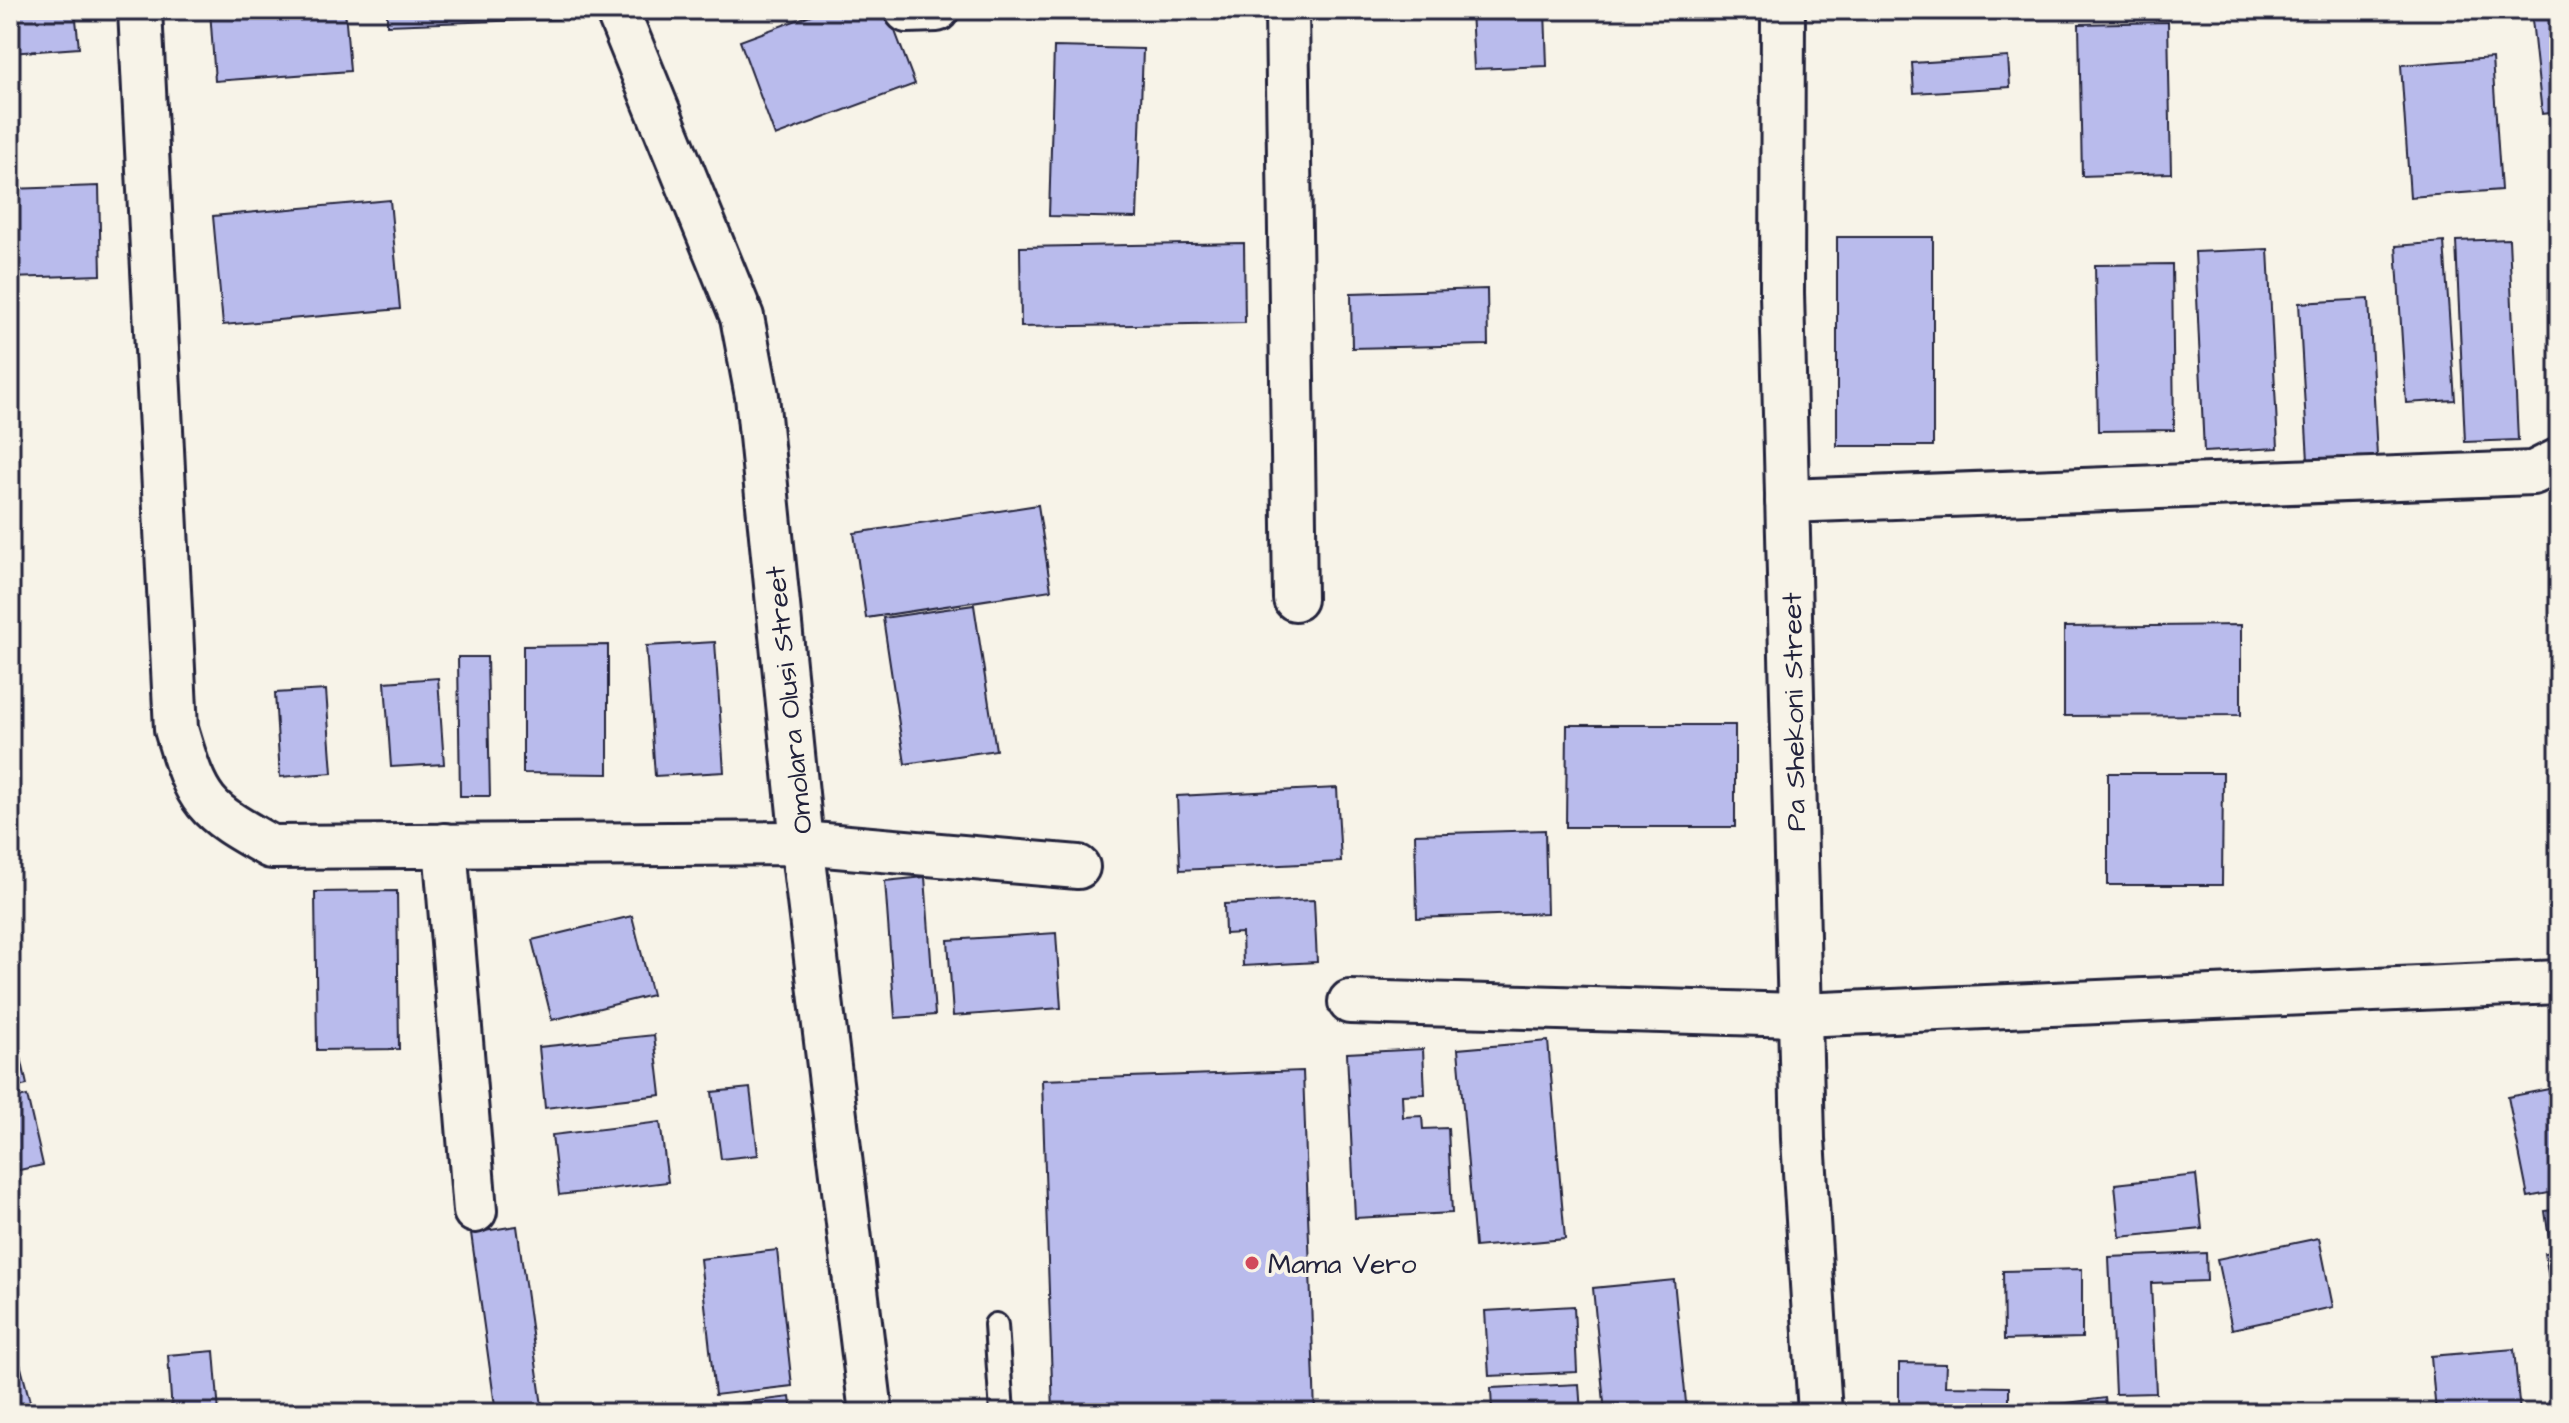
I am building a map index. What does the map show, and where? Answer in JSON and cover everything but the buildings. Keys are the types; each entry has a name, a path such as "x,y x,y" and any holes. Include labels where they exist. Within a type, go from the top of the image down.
{"street":[{"path":"140,10 176,729 193,787 220,818 271,847 802,843 1078,867"},
{"name":"Omolara Olusi Street","path":"617,10 742,317 757,396 802,843 871,1413"},
{"path":"907,11 937,10"},
{"path":"1287,10 1295,599"},
{"name":"Pa Shekoni Street","path":"1783,10 1782,293 1803,1139 1820,1413"},
{"path":"1787,501 2533,473 2559,460"},
{"path":"445,845 475,1211"},
{"path":"1350,1002 1800,1015 2559,982"}],"lane":[{"path":"996,1325 1002,1413"}],"place":[{"name":"Mama Vero","path":"1252,1263"}]}
